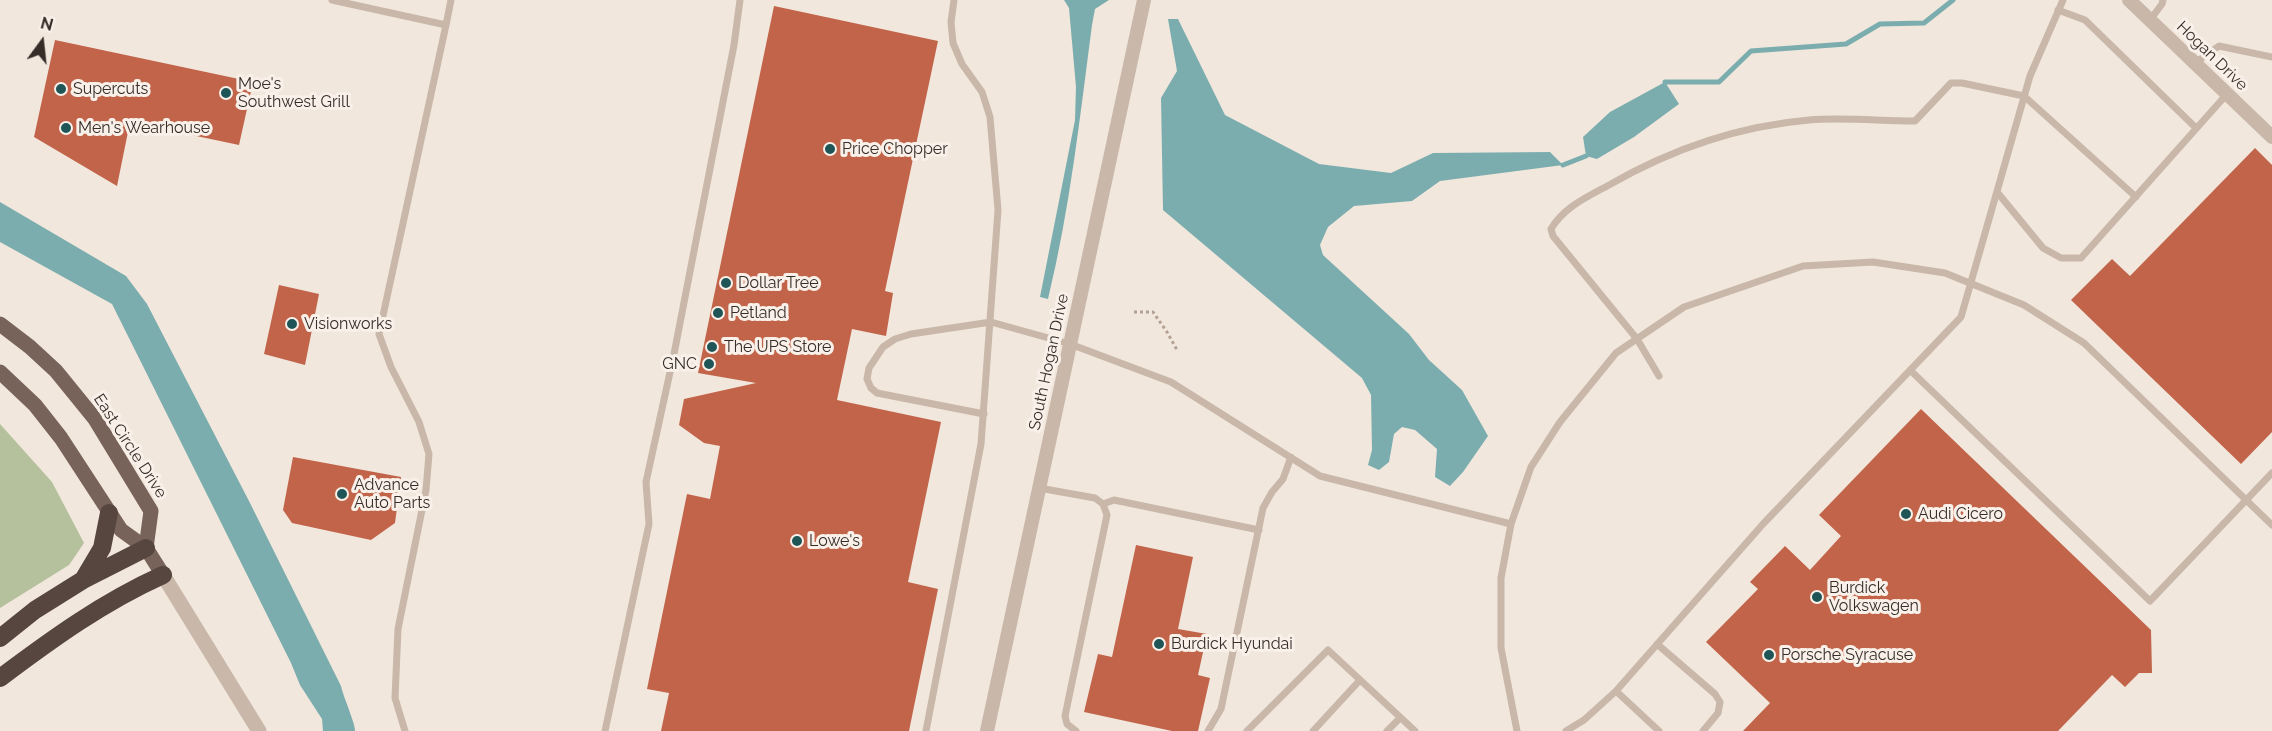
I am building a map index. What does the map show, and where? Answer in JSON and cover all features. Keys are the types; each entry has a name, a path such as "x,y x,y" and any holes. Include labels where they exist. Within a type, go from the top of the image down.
{"highway":[{"path":"83,580 102,548 110,513"},
{"path":"0,638 35,610 83,580 146,548"},
{"path":"0,678 86,616 138,586 163,575"}],"main road":[{"name":"East Circle Drive","path":"0,324 56,371 95,419 151,511 146,548"},
{"path":"0,372 35,405 61,438 121,530 146,548 163,575"}],"street":[{"name":"South Hogan Drive","path":"987,731 1144,0"},
{"name":"Hogan Drive","path":"2129,0 2272,137"},
{"path":"163,575 259,731"}],"lane":[{"path":"332,0 446,25"},
{"path":"405,731 395,698 398,629 426,490 429,454 419,422 392,367 379,334 451,0"},
{"path":"605,731 649,524 646,482 676,344 733,53 740,0"},
{"path":"926,731 981,444 998,210 990,117 982,92 962,64 953,43 951,22 954,0"},
{"path":"1566,731 1584,720 1616,691 1763,524 1961,317 2030,76 2063,0"},
{"path":"2150,20 2163,4 2163,0"},
{"path":"2058,10 2085,20 2196,128"},
{"path":"2195,63 2219,46 2272,57"},
{"path":"1659,376 1637,339 1552,236 1551,229 1559,216 1573,206 1644,165 1741,130 1810,120 1915,121 1951,83 1962,83 2024,96 2136,197"},
{"path":"1997,192 2043,248 2061,258 2081,258 2227,94"},
{"path":"1517,731 1501,648 1501,578 1511,524 1531,467 1560,422 1616,353 1684,306 1803,266 1873,262 1945,273 2024,305 2084,343 2272,525"},
{"path":"984,414 877,393 871,388 867,379 869,368 883,347 895,339 911,334 991,322 1070,344 1171,382 1320,476 1511,524"},
{"path":"1910,370 2150,601 2272,473"},
{"path":"1208,731 1221,709 1263,508 1283,479 1292,458"},
{"path":"1039,488 1095,498 1103,504 1107,515 1065,716 1067,724 1076,731"},
{"path":"1103,504 1114,500 1259,530"},
{"path":"1657,644 1715,694 1720,702 1718,713 1703,731"},
{"path":"1247,731 1328,650 1414,731"},
{"path":"1313,731 1360,681"},
{"path":"1616,691 1659,731"},
{"path":"1387,731 1400,718"}],"path":[{"path":"1134,312 1153,312 1177,350"}],"green space":[{"path":"0,424 52,482 84,543 69,565 0,608"}],"water":[{"path":"1064,0 1109,0 1095,9 1068,197 1048,299 1040,297 1075,120 1076,87 1069,8"},
{"path":"1168,19 1178,19 1225,115 1319,164 1391,173 1433,153 1550,152 1563,165 1440,181 1412,201 1354,206 1328,227 1320,245 1323,255 1409,334 1429,360 1462,390 1488,436 1463,472 1450,486 1435,477 1437,449 1415,430 1402,427 1394,434 1389,462 1379,470 1368,465 1372,450 1371,395 1362,378 1163,210 1161,98 1177,71"},
{"path":"1665,82 1679,104 1634,137 1597,159 1586,156 1583,137 1610,112"},
{"path":"0,202 126,276 147,304 341,686 355,731 323,731 322,719 300,685 112,304 0,242"}],"building":[{"path":"774,6 938,41 885,291 893,293 886,336 852,329 837,400 941,422 908,582 938,589 909,731 661,731 669,693 647,689 687,494 710,499 720,446 704,443 679,425 684,399 756,383 698,373"},
{"path":"55,40 253,82 239,145 130,122 117,186 34,137"},
{"path":"2255,148 2272,165 2272,432 2241,464 2071,300 2112,259 2130,276"},
{"name":"Visionworks","path":"279,285 319,294 305,365 264,354"},
{"path":"1921,409 2151,630 2152,673 2139,673 2125,687 2112,675 2058,731 1743,731 1770,703 1706,642 1758,589 1750,582 1785,546 1810,570 1841,536 1819,515"},
{"name":"Advance Auto Parts","path":"293,457 401,477 395,523 371,540 292,523 283,510"},
{"name":"Burdick Hyundai","path":"1136,545 1193,557 1178,629 1207,634 1198,675 1210,678 1198,731 1172,731 1084,712 1098,654 1112,657"}],"waterway":[{"path":"1665,82 1719,82 1751,51 1846,44 1880,24 1924,23 1953,0"},
{"path":"1563,165 1586,156"}],"place":[{"name":"Supercuts","path":"61,89"},
{"name":"Moe's Southwest Grill","path":"226,93"},
{"name":"Men's Wearhouse","path":"66,128"},
{"name":"Price Chopper","path":"830,149"},
{"name":"Dollar Tree","path":"726,283"},
{"name":"Petland","path":"718,313"},
{"name":"Visionworks","path":"292,324"},
{"name":"The UPS Store","path":"712,347"},
{"name":"GNC","path":"709,364"},
{"name":"Advance Auto Parts","path":"342,494"},
{"name":"Audi Cicero","path":"1906,514"},
{"name":"Lowe's","path":"797,541"},
{"name":"Burdick Volkswagen","path":"1817,597"},
{"name":"Burdick Hyundai","path":"1159,644"},
{"name":"Porsche Syracuse","path":"1769,655"}]}
